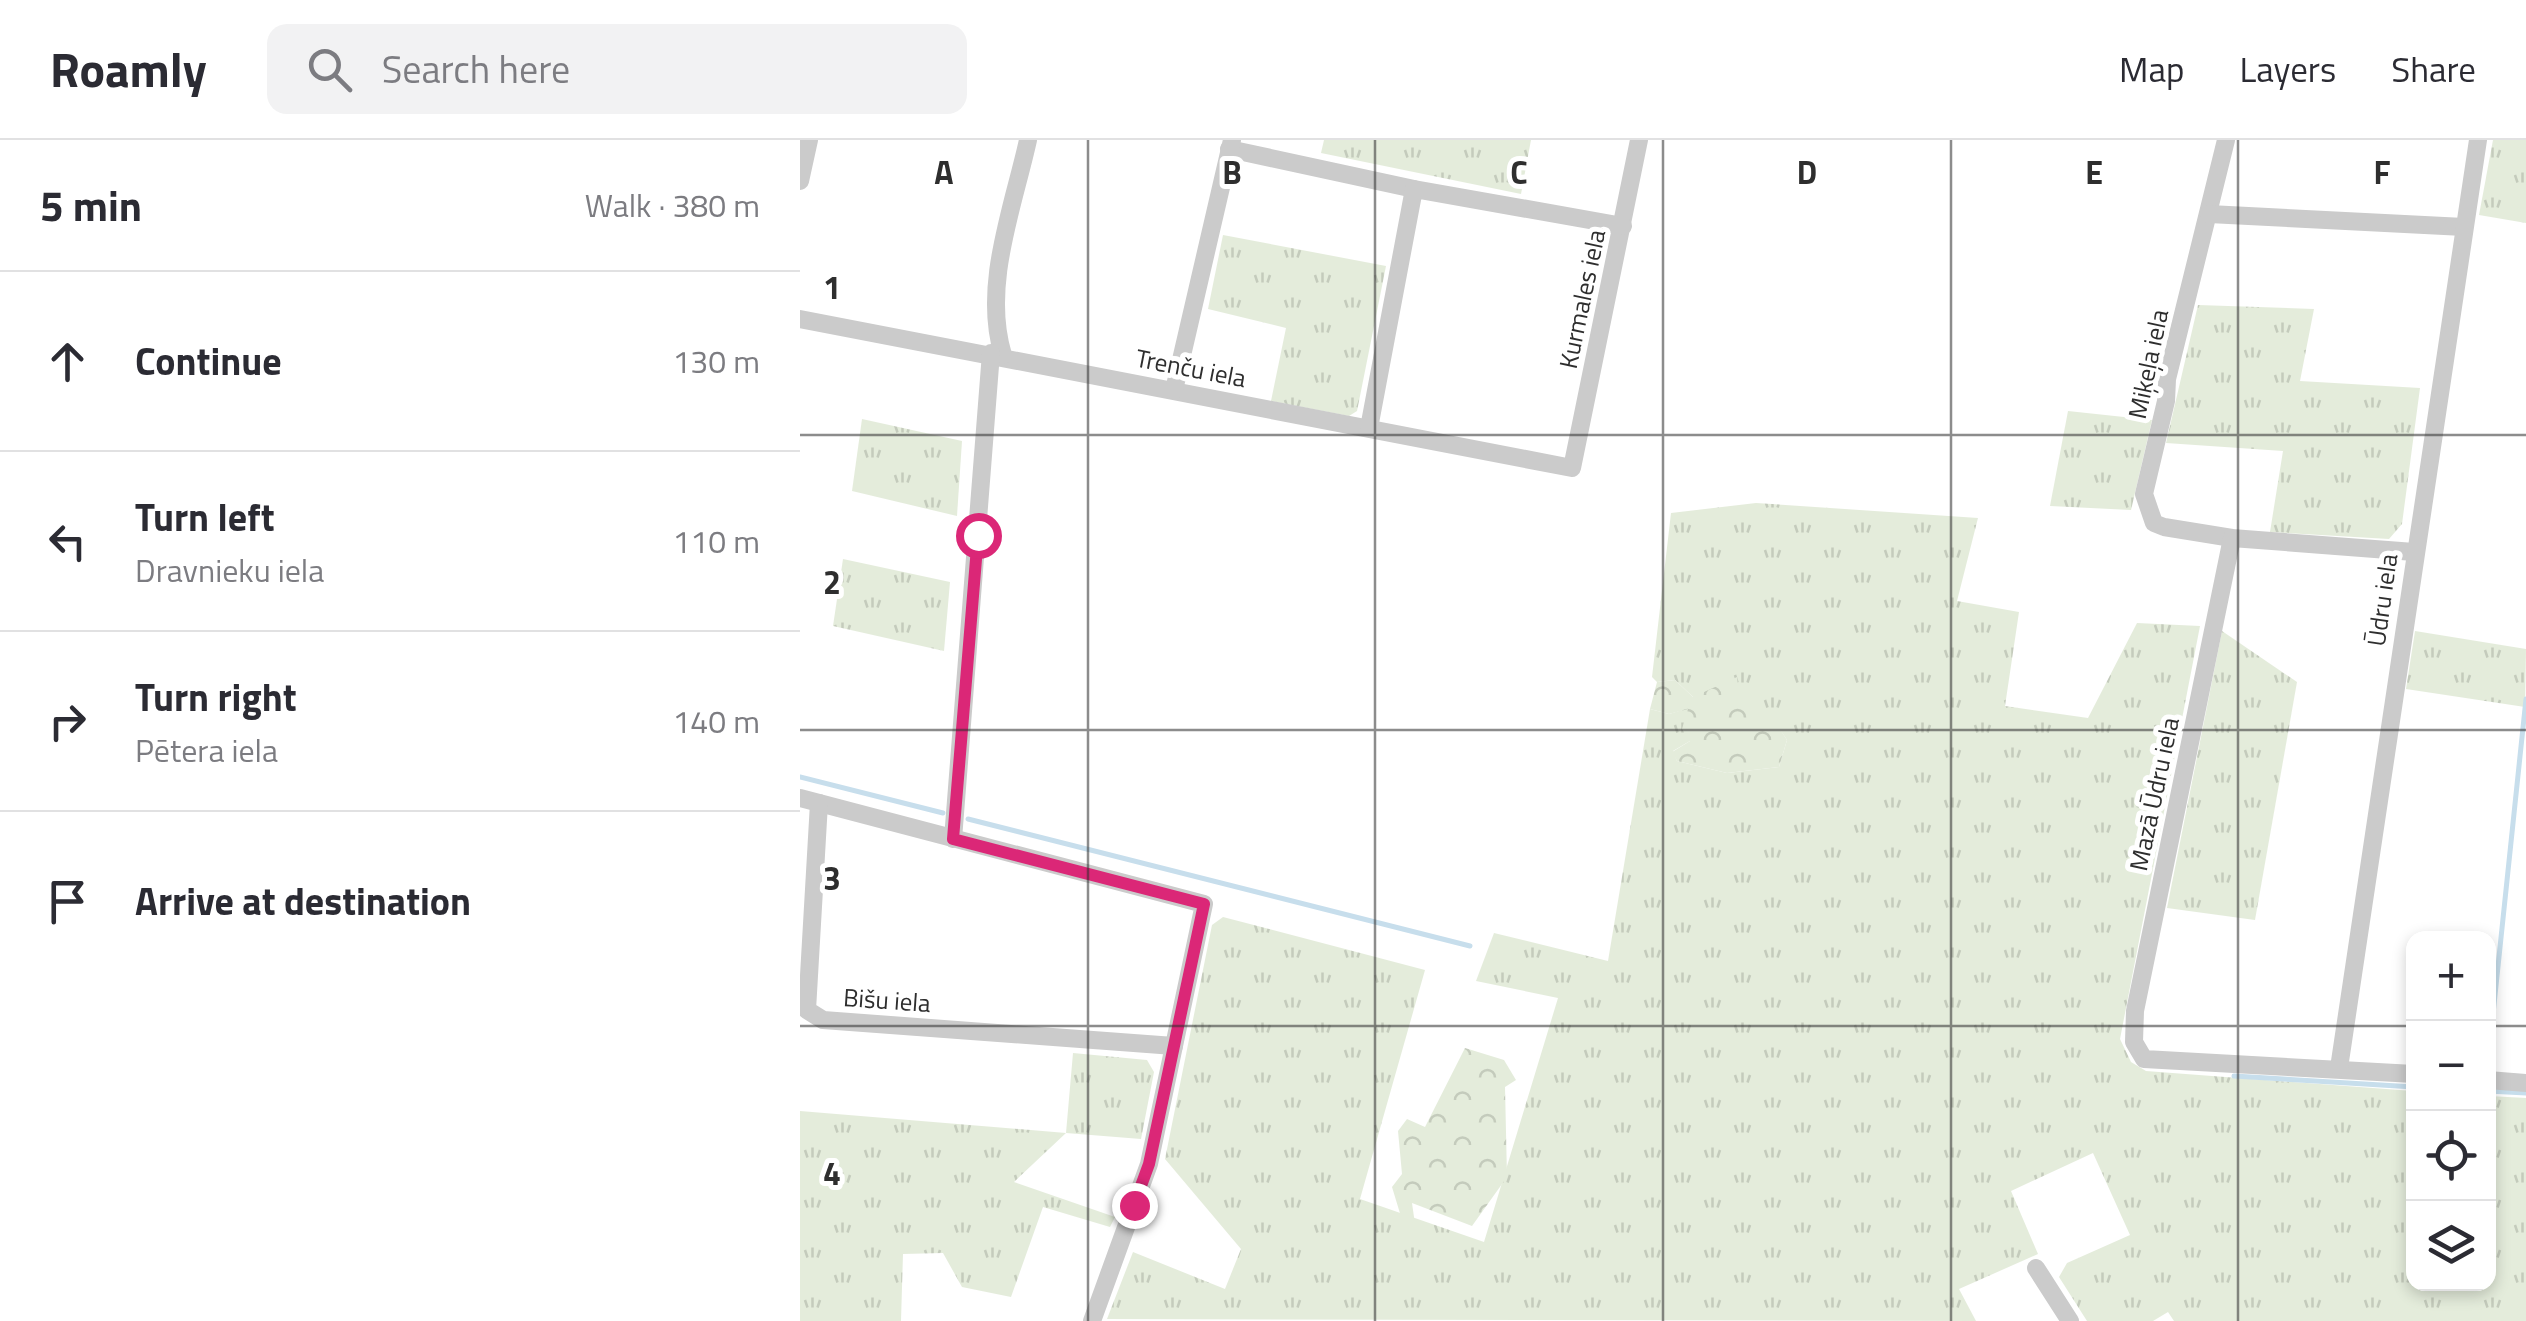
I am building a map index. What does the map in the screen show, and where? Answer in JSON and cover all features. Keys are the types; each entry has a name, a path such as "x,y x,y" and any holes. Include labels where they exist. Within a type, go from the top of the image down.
{"street":[{"path":"800,181 809,140"},
{"path":"953,839 997,354 996,282 1028,140"},
{"name":"Kurmales iela","path":"1572,468 1639,140"},
{"name":"Miķeļa iela","path":"2226,140 2167,379 2144,494 2154,523 2232,538"},
{"name":"Ūdru iela","path":"2339,1068 2478,140"},
{"path":"1174,390 1230,145 1414,189 1624,226"},
{"path":"1368,428 1414,189"},
{"path":"2210,214 2464,228"},
{"name":"Trenču iela","path":"800,319 1572,468"},
{"path":"2232,538 2414,552"},
{"name":"Mazā Ūdru iela","path":"2232,538 2135,1011 2134,1042 2144,1059 2339,1068"},
{"path":"800,798 1204,904 1149,1164 1092,1321"},
{"name":"Bišu iela","path":"819,802 806,1010 824,1020 1174,1046"},
{"path":"2339,1068 2406,1073"},
{"path":"2496,1080 2526,1082"},
{"path":"2036,1268 2070,1321"}],"green space":[{"path":"1324,140 1531,140 1521,194 1321,153"},
{"path":"2493,140 2526,140 2526,223 2479,215"},
{"path":"1223,235 1386,266 1357,411 1349,416 1271,401 1286,328 1208,309"},
{"path":"2198,305 2314,309 2300,381 2420,388 2402,524 2389,539 2270,532 2283,451 2166,443"},
{"path":"2068,411 2152,420 2131,510 2050,506"},
{"path":"862,419 962,441 957,516 852,491"},
{"path":"1756,503 1978,518 1957,601 2019,612 2005,706 2088,718 2137,623 2200,626 2120,1039 2131,1062 2146,1071 2406,1090 2406,1291 2496,1291 2496,1096 2526,1098 2526,1321 2174,1321 2168,1312 2153,1321 2087,1321 2059,1277 2067,1263 2130,1235 2093,1153 2011,1191 2038,1254 1959,1289 1976,1321 1107,1319 1133,1252 1225,1289 1241,1249 1165,1159 1212,925 1223,917 1425,970 1360,1199 1484,1242 1558,998 1476,981 1494,933 1608,961 1650,709 1669,714 1689,708 1690,741 1673,751 1677,761 1727,773 1779,767 1787,740 1767,715 1748,702 1693,697 1675,680 1657,682 1652,677 1671,513"},
{"path":"843,559 950,582 944,651 833,626"},
{"path":"2222,631 2297,682 2255,920 2167,908"},
{"path":"2415,631 2526,649 2525,707 2406,689"},
{"path":"1737,677 1739,696 1769,712 1787,740 1779,767 1727,773 1677,761 1672,752 1690,741 1682,729 1688,709 1669,714 1650,709 1657,682 1675,680 1693,697"},
{"path":"1465,1048 1504,1060 1516,1080 1505,1087 1507,1177 1472,1226 1412,1203 1415,1224 1402,1220 1392,1187 1402,1174 1398,1131 1407,1119 1425,1127"},
{"path":"1073,1053 1147,1060 1154,1072 1141,1139 1066,1133"},
{"path":"800,1111 1066,1133 1014,1182 1115,1217 1110,1227 1043,1207 1011,1297 962,1287 943,1253 903,1254 901,1321 800,1321"}],"waterway":[{"path":"2492,1021 2526,699"},
{"path":"800,777 943,813"},
{"path":"968,819 1470,946"},
{"path":"2234,1076 2406,1087"},
{"path":"2496,1091 2526,1093"}],"route":[{"path":"978,535 953,839 1204,904 1149,1164 1134,1205"}]}
